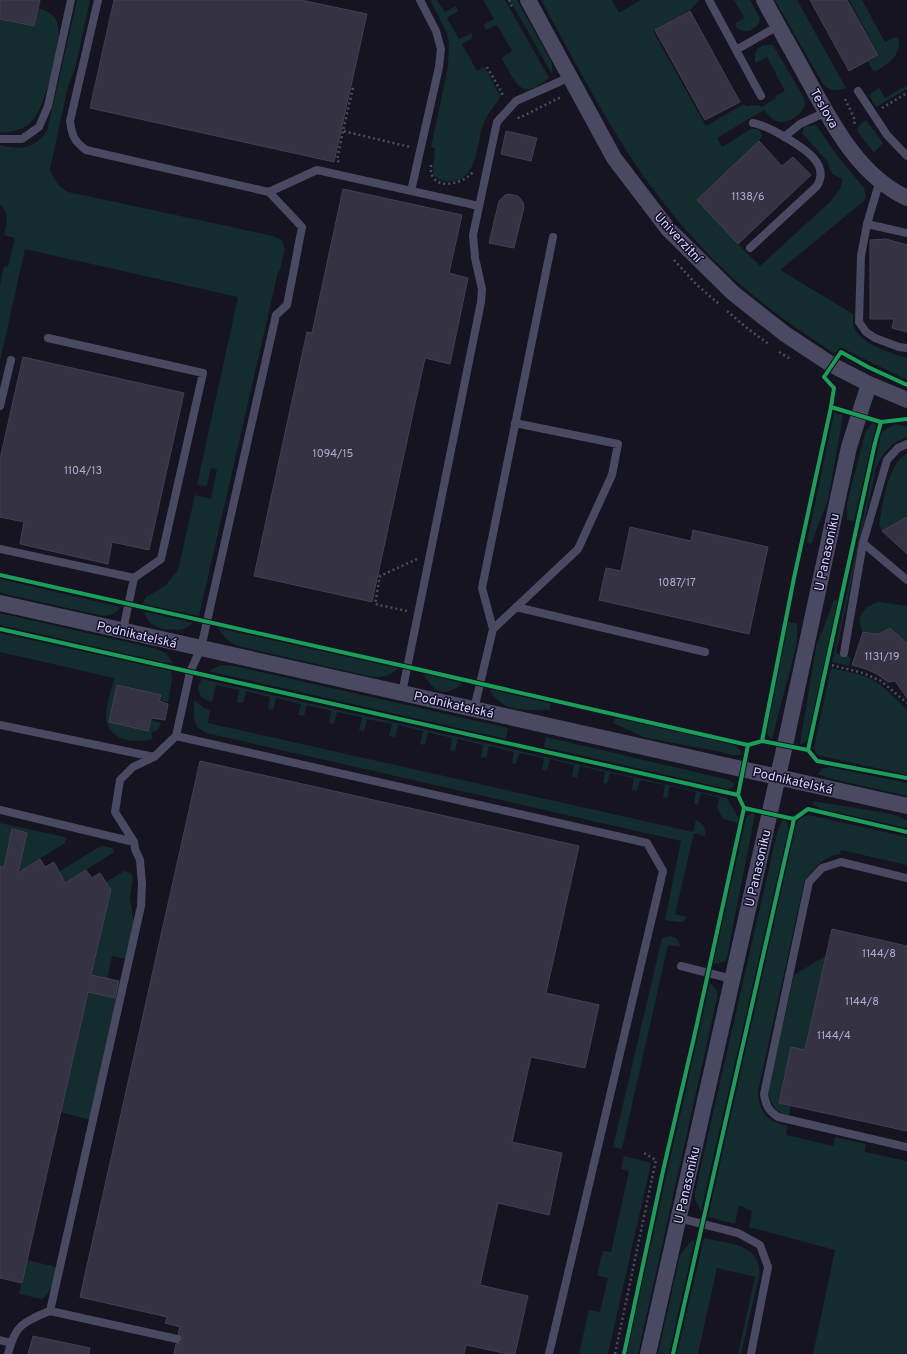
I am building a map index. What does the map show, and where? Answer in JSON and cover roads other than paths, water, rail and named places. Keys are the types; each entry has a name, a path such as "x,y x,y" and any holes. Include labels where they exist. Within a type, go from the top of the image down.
{"street":[{"name":"Univerzitní","path":"528,0 614,158 668,229 732,293 785,334 832,364 869,384 907,400"},
{"name":"Teslova","path":"764,0 826,112 851,152 880,180 907,198"},
{"name":"U Panasoniku","path":"648,1354 778,777 849,447 869,384"},
{"name":"Podnikatelská","path":"0,603 907,806"}],"lane":[{"path":"0,139 22,138 39,127 48,106 71,0"},
{"path":"50,1311 140,906 142,884 140,860 135,849 134,842 115,812 120,780 133,767 154,757 176,736 190,672 201,648 276,315 287,305 302,227 269,192 86,150 77,143 72,134 70,121 98,0"},
{"path":"411,191 439,67 441,49 436,31 420,0"},
{"path":"709,0 761,96"},
{"path":"736,50 778,26"},
{"path":"402,693 481,302 482,289 473,246 473,235 497,122 516,101 570,77"},
{"path":"858,91 887,135 907,156"},
{"path":"784,137 800,124 826,112"},
{"path":"750,248 817,186 821,179 819,168 815,160 801,147 766,126 754,123"},
{"path":"269,192 317,170 479,206"},
{"path":"880,180 867,224 861,256 859,322 866,332 875,338 899,347 907,348"},
{"path":"867,224 907,233"},
{"path":"474,709 493,629 482,588 553,237"},
{"path":"48,338 203,373 161,559 134,578 123,630"},
{"path":"0,406 11,360"},
{"path":"493,629 578,550 612,474 618,444 515,423"},
{"path":"844,653 864,543 887,460 898,448 907,444"},
{"path":"864,543 907,580"},
{"path":"0,549 134,578"},
{"path":"516,607 705,652"},
{"path":"0,725 154,757"},
{"path":"176,736 647,843 663,871 549,1354"},
{"path":"0,810 134,842"},
{"path":"907,878 841,862 822,868 809,882 764,1094 770,1111 778,1117 907,1147"},
{"path":"681,966 732,979"},
{"path":"678,1218 738,1233 760,1245 768,1267 751,1354"},
{"path":"8,1354 17,1329 29,1319 50,1311 177,1339"},
{"path":"0,1340 11,1343"}]}
